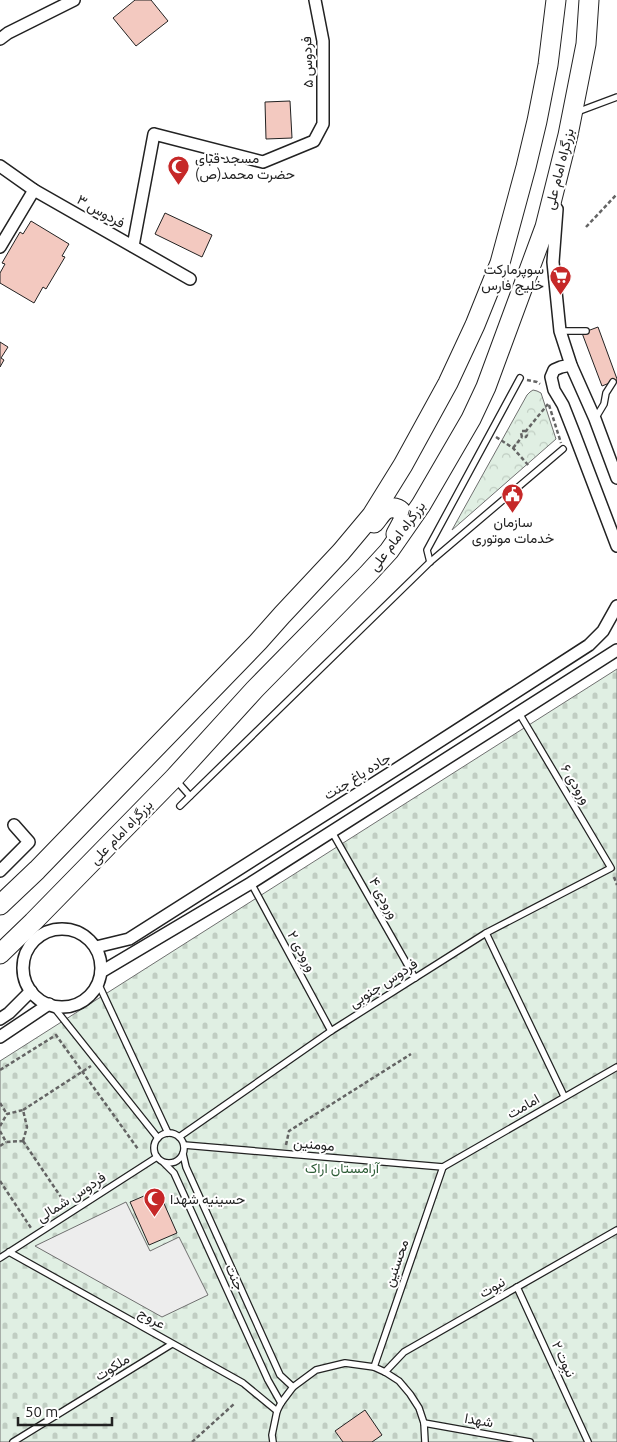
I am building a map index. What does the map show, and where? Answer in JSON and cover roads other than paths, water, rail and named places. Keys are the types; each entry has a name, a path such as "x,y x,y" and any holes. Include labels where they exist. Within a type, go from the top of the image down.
{"highway":[{"path":"0,904 37,870 258,642 341,552 372,515 400,472 448,383 475,325 496,272 514,217 526,167 548,65 556,0"},
{"name":"بزرگراه امام علی","path":"0,954 174,778 255,689 367,574 388,551 421,505 471,419 495,364 545,227 560,169 586,44 589,0"},
{"path":"341,552 361,538 385,510 396,508 401,511 404,517 402,524 367,574"}],"street":[{"path":"0,39 8,33 74,0"},
{"name":"فردوس ۵","path":"133,246 154,134 263,162 314,141 323,124 323,41 315,0"},
{"name":"فردوس ۳","path":"0,166 34,190 190,279"},
{"path":"560,169 553,262 560,331 572,365 596,419 617,478"},
{"path":"0,247 34,190"},
{"path":"572,365 554,370 551,377 554,390 563,405 617,546"},
{"name":"جاده باغ جنت","path":"96,947 129,938 406,763 588,645 603,631 617,606"},
{"path":"100,978 617,650"},
{"path":"406,763 415,779"},
{"path":"0,871 29,842 14,825"},
{"path":"58,929 73,930 86,936 96,947 101,961 100,978 90,996 78,1004 67,1006 50,1005 39,999 31,991 24,977 23,963 30,945 40,935 47,931 58,929"},
{"path":"0,1019 9,1013 31,991"},
{"path":"0,1037 50,1005"}],"lane":[{"path":"572,114 617,97"},
{"path":"560,331 586,331"},
{"path":"430,562 427,550 520,378"},
{"path":"596,419 604,404 606,393 613,382"},
{"path":"180,806 430,562 563,449"},
{"name":"ورودی ۶","path":"519,713 611,868"},
{"path":"174,778 190,796"},
{"name":"ورودی ۴","path":"332,831 415,978"},
{"name":"فردوس جنوبی","path":"179,1137 331,1031 486,933 611,868"},
{"name":"ورودی ۲","path":"251,883 331,1031"},
{"path":"486,933 564,1096"},
{"path":"100,978 168,1133"},
{"path":"50,1005 158,1138"},
{"name":"امامت","path":"443,1167 617,1067"},
{"path":"184,1154 176,1162 170,1164 157,1157 153,1147 158,1138 168,1133 179,1137 184,1145 186,1167 280,1375 293,1387"},
{"name":"مومنین","path":"184,1145 443,1167"},
{"name":"فردوس شمالی","path":"0,1258 157,1157"},
{"name":"جنت","path":"164,1162 174,1173 268,1380 281,1403"},
{"name":"محسنین","path":"374,1367 443,1167"},
{"name":"نبوت","path":"385,1372 404,1352 617,1230"},
{"name":"عروج","path":"9,1252 242,1384 277,1411"},
{"name":"نبوت ۲","path":"516,1287 588,1442"},
{"name":"ملکوت","path":"13,1442 172,1344"},
{"path":"273,1442 272,1435 277,1411 293,1387 316,1370 345,1363 374,1367 399,1381 410,1394 418,1408 424,1423 425,1442"},
{"name":"شهدا","path":"424,1423 530,1442"}],"place":[{"name":"مسجد قبای حضرت محمد‌(ص)","path":"179,185"},
{"name":"سوپرمارکت خلیج فارس","path":"560,296"},
{"name":"سازمان خدمات موتوری","path":"513,513"},
{"name":"حسینیه شهدا","path":"154,1218"}],"park label":[{"name":"آرامستان اراک","path":"342,1168"}]}
